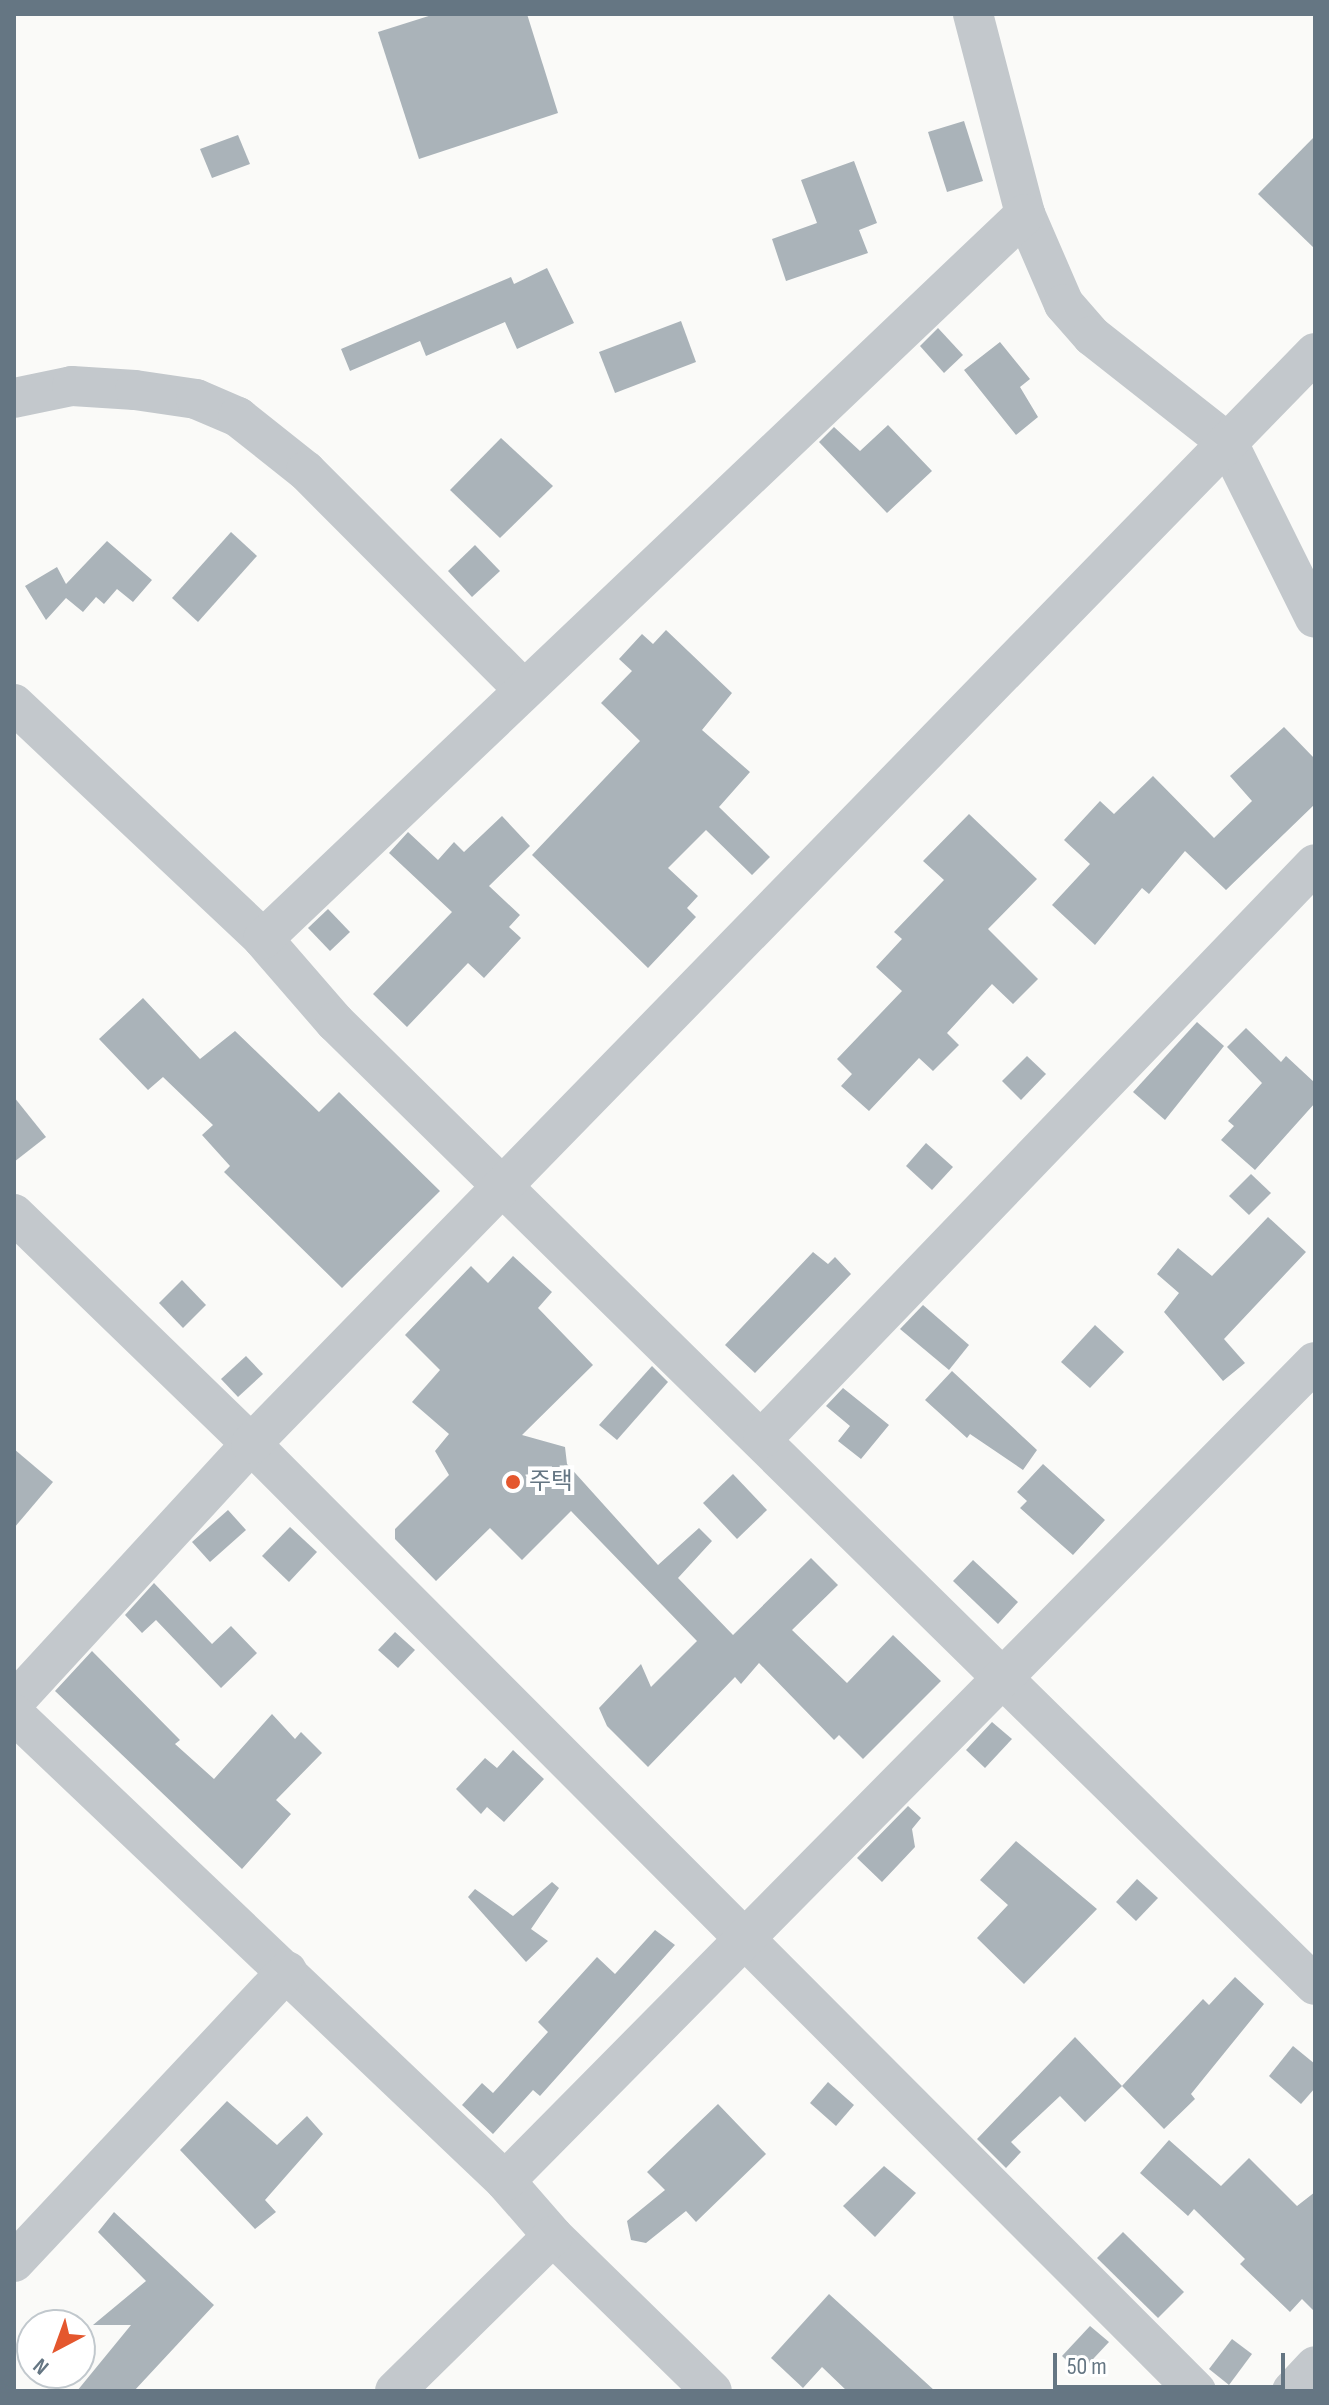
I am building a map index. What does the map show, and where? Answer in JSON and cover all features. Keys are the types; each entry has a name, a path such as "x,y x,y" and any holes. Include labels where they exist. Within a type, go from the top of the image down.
{"street":[{"path":"973,14 1025,214 1064,304 1092,336 1228,443 1315,618"},
{"path":"263,939 522,688 1025,214"},
{"path":"14,1702 251,1444 506,1186 1315,353"},
{"path":"14,398 72,386 135,390 196,399 238,417 306,471 522,688"},
{"path":"19,720 263,939 335,1022 763,1438 1001,1678 1315,1985"},
{"path":"763,1438 1315,864"},
{"path":"14,1214 251,1444 741,1941 1196,2391"},
{"path":"505,2181 1315,1362"},
{"path":"14,1714 505,2181 553,2236 712,2391"},
{"path":"14,2262 287,1971"},
{"path":"395,2391 553,2236"},
{"path":"1292,2391 1315,2366"}],"building":[{"path":"435,14 527,14 558,113 419,159 378,32"},
{"path":"964,121 983,181 947,192 928,132"},
{"path":"238,135 250,164 212,178 200,149"},
{"path":"1315,136 1315,249 1258,194"},
{"path":"854,161 877,223 859,230 868,253 786,281 772,239 817,223 801,180"},
{"path":"547,268 574,323 517,349 505,322 426,356 420,341 350,371 341,349 511,277 514,284"},
{"path":"681,321 696,362 615,393 599,352"},
{"path":"938,328 963,355 944,373 920,346"},
{"path":"1000,342 1030,379 1020,387 1038,417 1016,435 964,370"},
{"path":"888,425 932,471 887,513 819,442 834,427 860,451"},
{"path":"501,438 553,486 500,538 450,490"},
{"path":"231,532 257,556 198,622 172,598"},
{"path":"107,541 152,580 133,602 117,589 104,604 96,597 83,612 66,598 46,620 25,586 57,567 66,584"},
{"path":"475,545 500,571 472,597 448,571"},
{"path":"666,630 732,693 702,730 750,772 719,807 770,857 752,875 706,830 668,868 698,896 687,908 696,917 648,968 532,855 640,741 601,703 632,671 619,659 642,634 653,644"},
{"path":"1284,727 1315,759 1315,804 1226,890 1185,851 1149,894 1142,888 1095,945 1052,905 1090,864 1064,840 1100,801 1114,814 1153,776 1214,838 1252,801 1230,776"},
{"path":"969,814 1037,879 988,929 1038,979 1013,1004 992,984 947,1033 959,1045 933,1071 919,1058 869,1111 841,1086 852,1074 837,1059 902,991 876,967 902,939 894,932 944,880 923,861"},
{"path":"502,816 530,846 489,886 520,915 509,927 521,938 484,978 468,963 407,1027 373,994 452,912 389,853 408,832 438,860 454,842 464,852"},
{"path":"328,909 350,932 330,951 308,928"},
{"path":"143,998 200,1059 235,1031 319,1112 339,1092 440,1191 342,1288 224,1172 230,1166 202,1135 213,1125 163,1077 148,1090 99,1039"},
{"path":"1197,1022 1224,1046 1165,1120 1133,1092"},
{"path":"1246,1028 1281,1062 1286,1056 1315,1083 1315,1103 1255,1170 1221,1140 1234,1126 1228,1121 1262,1083 1227,1047"},
{"path":"1027,1056 1046,1074 1021,1100 1002,1081"},
{"path":"14,1097 46,1137 14,1162"},
{"path":"926,1143 953,1167 932,1190 906,1166"},
{"path":"1251,1174 1271,1193 1249,1215 1229,1196"},
{"path":"1268,1217 1306,1252 1224,1339 1245,1363 1223,1381 1164,1312 1179,1293 1157,1274 1178,1248 1212,1276"},
{"path":"813,1252 828,1264 835,1257 851,1274 755,1373 725,1345"},
{"path":"513,1256 552,1292 538,1308 593,1365 522,1435 565,1447 567,1464 658,1565 699,1528 712,1541 678,1578 733,1635 811,1558 838,1585 792,1630 847,1683 893,1635 941,1681 863,1759 839,1735 834,1740 759,1663 741,1684 735,1677 648,1767 607,1726 599,1708 641,1664 651,1687 697,1641 571,1511 522,1560 490,1528 436,1581 395,1539 395,1529 449,1475 435,1451 449,1434 412,1402 440,1370 405,1335 471,1266 488,1283"},
{"path":"182,1280 206,1305 183,1328 159,1303"},
{"path":"923,1305 969,1345 949,1370 900,1329"},
{"path":"1095,1325 1124,1352 1090,1388 1061,1362"},
{"path":"246,1356 263,1374 238,1397 221,1379"},
{"path":"652,1366 668,1382 617,1440 599,1425"},
{"path":"952,1371 1037,1450 1023,1470 970,1434 967,1438 925,1400"},
{"path":"843,1388 889,1425 861,1459 838,1441 850,1426 826,1406"},
{"path":"14,1449 53,1482 14,1528"},
{"path":"1043,1464 1105,1520 1073,1555 1020,1508 1027,1501 1017,1492"},
{"path":"733,1474 767,1510 737,1539 703,1503"},
{"path":"228,1510 246,1530 210,1562 192,1542"},
{"path":"290,1527 317,1552 289,1582 262,1556"},
{"path":"973,1560 1018,1602 998,1624 953,1581"},
{"path":"154,1583 212,1644 231,1626 257,1653 221,1688 156,1620 142,1633 125,1615"},
{"path":"395,1632 415,1650 398,1668 378,1650"},
{"path":"92,1651 180,1740 175,1744 214,1779 272,1714 295,1739 301,1732 322,1753 276,1800 291,1814 242,1869 55,1691"},
{"path":"992,1722 1012,1739 985,1768 966,1750"},
{"path":"513,1750 544,1779 504,1822 487,1807 481,1814 456,1789 485,1758 497,1768"},
{"path":"908,1806 921,1818 912,1829 915,1847 882,1882 857,1858"},
{"path":"1016,1841 1097,1909 1024,1984 977,1938 1008,1905 980,1880"},
{"path":"1137,1879 1158,1898 1136,1921 1116,1902"},
{"path":"552,1882 559,1888 531,1929 548,1941 526,1962 468,1897 475,1889 513,1916"},
{"path":"655,1930 675,1945 540,2096 533,2090 493,2134 462,2105 482,2083 493,2093 548,2032 538,2022 597,1957 615,1974"},
{"path":"1235,1977 1264,2004 1191,2094 1195,2099 1164,2129 1122,2086 1203,1999 1209,2005"},
{"path":"1075,2037 1122,2086 1085,2122 1060,2096 1011,2142 1021,2152 1006,2168 977,2139"},
{"path":"1293,2046 1315,2064 1315,2088 1301,2104 1269,2076"},
{"path":"828,2082 854,2105 836,2126 810,2103"},
{"path":"227,2101 277,2145 307,2116 323,2134 265,2200 276,2212 255,2229 180,2150"},
{"path":"718,2104 766,2154 696,2222 686,2211 646,2243 631,2240 627,2221 665,2190 647,2172"},
{"path":"1169,2140 1221,2186 1249,2158 1297,2206 1315,2192 1315,2312 1302,2299 1290,2312 1240,2264 1245,2259 1194,2209 1188,2216 1140,2173"},
{"path":"884,2166 916,2193 875,2237 843,2206"},
{"path":"114,2212 214,2305 134,2391 77,2391 96,2389 96,2368 131,2325 96,2325 96,2323 146,2281 98,2232"},
{"path":"1123,2232 1184,2292 1158,2318 1097,2258"},
{"path":"829,2294 935,2391 847,2391 822,2367 803,2388 771,2358"},
{"path":"1090,2326 1109,2342 1080,2373 1062,2356"},
{"path":"1232,2339 1252,2354 1229,2385 1209,2369"}],"place":[{"name":"주택","path":"513,1482"}]}
